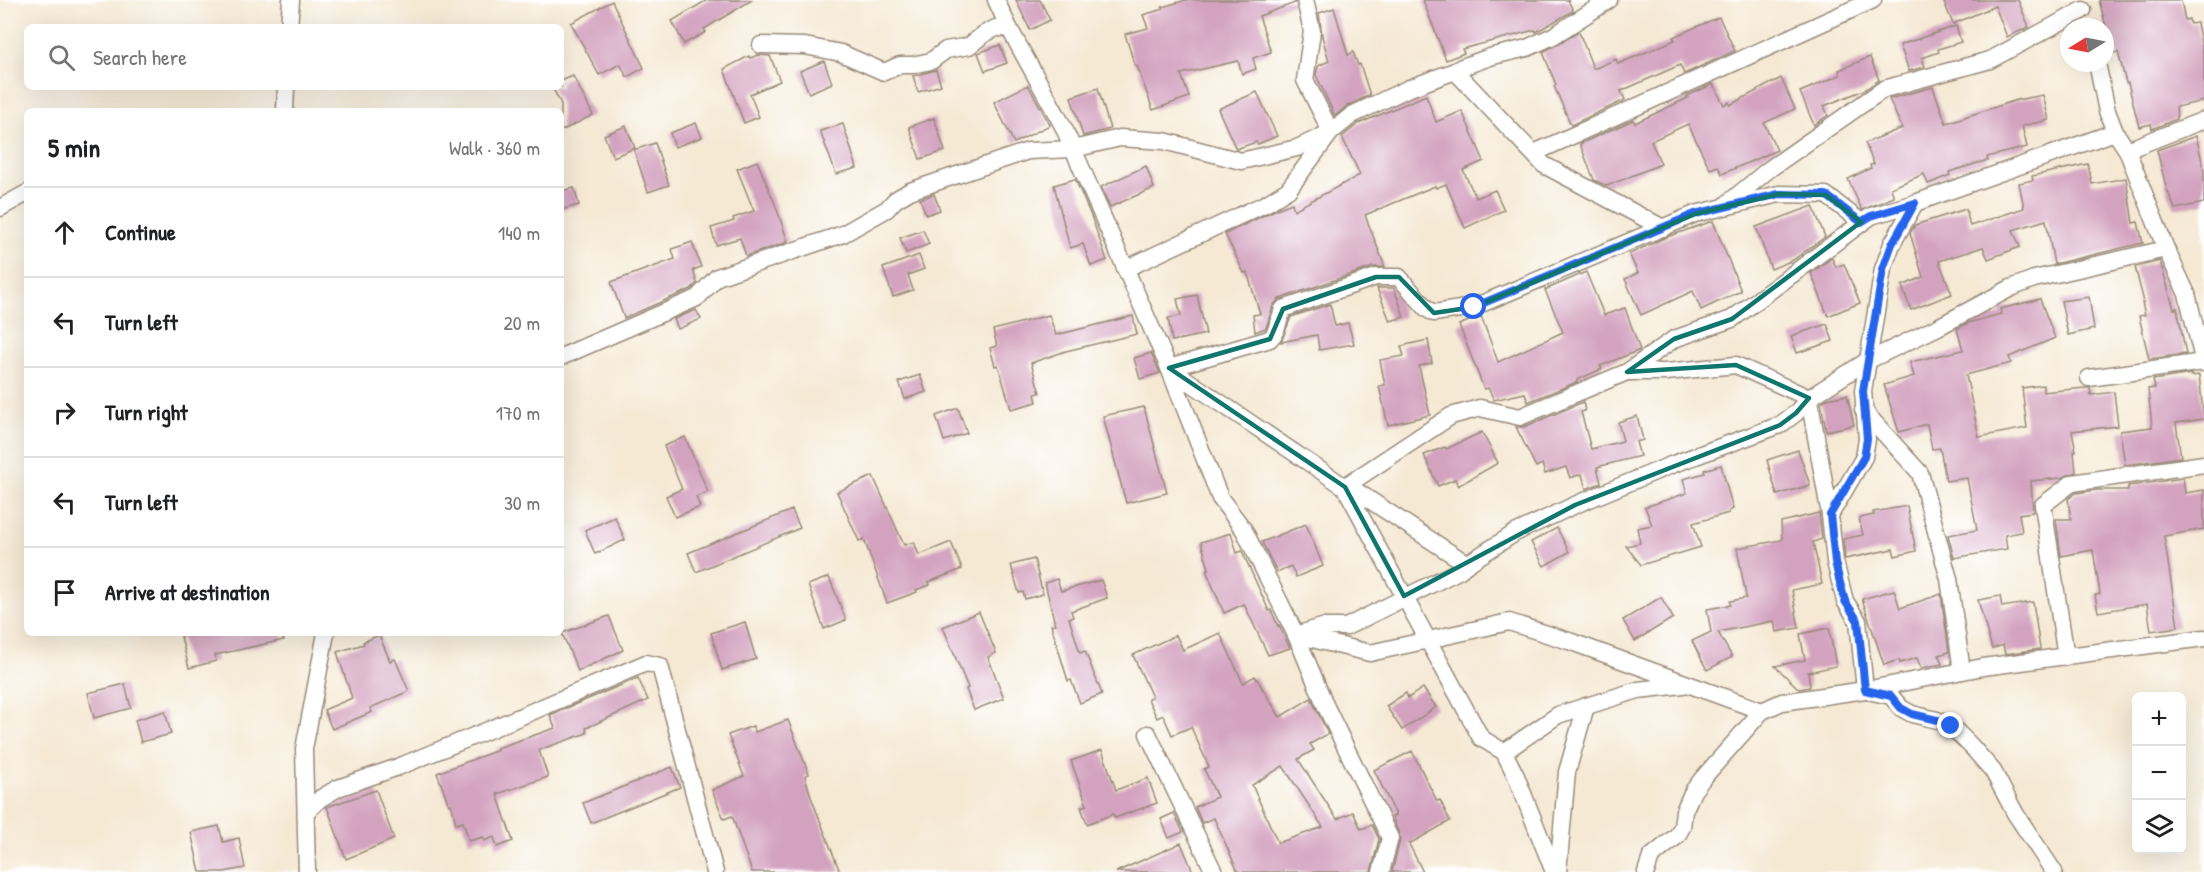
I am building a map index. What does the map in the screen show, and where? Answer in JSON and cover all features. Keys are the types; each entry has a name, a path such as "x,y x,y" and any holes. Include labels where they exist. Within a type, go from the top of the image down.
{"street":[{"path":"289,24 291,0"},
{"path":"996,0 1063,126 1169,368 1220,498 1244,530 1296,635 1326,707 1390,838 1381,872"},
{"path":"564,356 697,298 717,277 843,234 887,209 895,200 910,191 1028,151 1072,149 1120,138 1164,141 1241,161 1297,148 1331,132 1352,115 1407,89 1455,71 1462,66 1527,48 1553,36 1610,0"},
{"path":"1534,153 1873,0"},
{"path":"1309,3 1312,31 1305,80 1331,132"},
{"path":"1724,207 1767,170 1884,89 1990,60 2082,5"},
{"path":"761,45 805,46 841,53 884,72 900,65 912,66 931,61 946,50 969,46 996,28 1009,28"},
{"path":"1455,71 1544,165 1663,228"},
{"path":"2089,378 2204,362 2187,294 2166,249 2127,150 2115,132 2107,111 2099,72"},
{"path":"285,108 286,90"},
{"path":"2127,150 2204,120"},
{"path":"1125,269 1267,203 1288,190 1331,132"},
{"path":"1467,564 1347,485 1451,416 1479,408 1520,417 1627,372 1674,339 1732,319 1871,216 1915,203 2115,132"},
{"path":"1169,368 1270,339 1275,333 1282,309 1376,277 1399,277 1426,309 1434,313 1474,307 1695,214 1779,194 1826,195 1861,222"},
{"path":"0,208 24,195"},
{"path":"1830,515 1864,457 1867,439 1863,410 1867,361 1883,269 1892,244 1915,203"},
{"path":"1296,635 1322,627 1346,627 1460,570 1515,533 1575,505 1671,465 1780,425 1796,413 1809,398 1867,361 2011,288 2034,279 2166,249"},
{"path":"1627,372 1666,372 1736,365 1809,398"},
{"path":"1169,368 1345,487 1481,738 1504,752 1556,872"},
{"path":"1809,398 1830,515 1835,562 1845,601 1858,621 1865,690"},
{"path":"1863,410 1920,473 1948,579 1962,671"},
{"path":"2066,657 2043,505 2072,483 2204,464"},
{"path":"1296,635 1370,653 1509,622 1569,641 1762,711"},
{"path":"307,872 304,749 325,636"},
{"path":"1646,872 1651,857 1677,836 1682,827 1684,811 1702,778 1762,711 1782,702 1865,690 1962,671 2204,638"},
{"path":"307,811 321,798 338,788 480,734 646,663 660,666 715,872"},
{"path":"1504,752 1558,715 1638,690 1688,684"},
{"path":"1865,690 1891,696 1901,708 1912,714 1951,726 1993,771 2015,813 2054,872"},
{"path":"1556,872 1567,772 1586,706"},
{"path":"1148,734 1214,872"}],"highlighted area":[{"path":"1779,194 1826,195 1861,222 1732,319 1674,339 1627,372 1736,365 1809,398 1796,413 1780,425 1575,505 1404,596 1345,487 1169,368 1270,339 1283,309 1376,277 1399,277 1434,313 1474,307 1695,214"}],"building":[{"path":"707,0 752,0 704,29 706,32 684,44 672,21"},
{"path":"1016,0 1040,0 1050,20 1030,30"},
{"path":"1186,0 1295,0 1295,3 1259,16 1271,52 1253,58 1256,69 1242,74 1238,61 1181,74 1189,97 1153,110 1125,34 1148,28 1143,15"},
{"path":"1423,0 1568,0 1573,11 1536,32 1535,30 1462,49 1464,53 1446,60"},
{"path":"1943,0 2018,0 2029,27 2007,37 1995,6 1953,24"},
{"path":"2099,0 2181,0 2185,20 2189,19 2190,24 2197,23 2204,58 2204,101 2176,107 2177,119 2152,129 2151,124 2139,127 2118,52 2114,53 2114,18 2104,18"},
{"path":"612,1 644,68 627,77 620,64 599,75 571,23"},
{"path":"1334,8 1348,55 1353,52 1358,65 1360,64 1370,95 1347,106 1335,116 1316,75 1318,66 1329,61 1319,13"},
{"path":"1719,17 1735,51 1684,74 1680,65 1621,91 1625,100 1571,125 1554,86 1556,85 1543,52 1579,32 1593,68 1616,59 1618,64 1675,40 1673,37"},
{"path":"1956,26 1961,42 1938,49 1939,52 1922,58 1925,67 1909,71 1900,45"},
{"path":"1000,45 1007,63 985,71 978,53"},
{"path":"758,55 770,56 780,81 750,94 759,117 744,123 724,69 749,56 750,58"},
{"path":"1870,57 1879,80 1864,90 1824,106 1828,115 1814,125 1800,92 1840,75 1839,70"},
{"path":"824,61 832,83 809,93 800,71"},
{"path":"936,70 941,85 918,92 913,76"},
{"path":"573,76 593,115 564,130 564,108 561,108 554,90 564,90 564,80"},
{"path":"1781,78 1795,109 1764,123 1777,150 1722,174 1718,166 1710,169 1688,124 1651,141 1661,164 1607,186 1594,180 1580,144 1633,120 1635,123 1713,84 1724,105 1729,102 1730,105"},
{"path":"1028,85 1050,125 1014,143 994,102"},
{"path":"1933,87 1946,123 2017,100 2043,95 2049,120 2022,126 2027,147 1987,157 1988,160 1949,172 1950,175 1928,184 1924,174 1891,188 1894,197 1862,210 1848,179 1871,168 1870,165 1874,164 1865,143 1902,128 1889,99"},
{"path":"1098,88 1110,129 1083,136 1071,97"},
{"path":"1257,92 1277,136 1258,144 1256,142 1236,149 1218,109"},
{"path":"1426,95 1436,122 1462,111 1484,161 1463,170 1476,198 1495,190 1504,210 1465,228 1446,184 1436,188 1435,186 1365,215 1385,267 1373,267 1279,299 1273,306 1266,328 1255,332 1253,315 1260,314 1247,272 1244,273 1225,234 1292,203 1294,210 1360,175 1342,137 1358,124"},
{"path":"934,118 945,151 920,159 909,127"},
{"path":"696,123 702,137 675,147 670,133"},
{"path":"843,124 857,168 836,174 820,131"},
{"path":"626,126 635,148 613,157 604,135"},
{"path":"2196,136 2204,169 2204,203 2175,209 2166,187 2157,150"},
{"path":"655,143 669,185 648,192 634,150"},
{"path":"757,161 788,242 746,256 740,238 716,245 711,228 734,221 733,218 754,211 737,169"},
{"path":"2088,164 2092,184 2126,178 2133,223 2138,222 2143,243 2054,264 2046,220 2013,230 2020,247 1988,259 1983,247 1939,261 1952,294 1911,310 1902,286 1923,277 1910,233 1915,225 1966,209 1970,226 2024,208 2019,183 2033,180 2032,176"},
{"path":"1146,166 1154,188 1110,207 1101,187"},
{"path":"1075,179 1107,260 1091,266 1083,244 1070,248 1054,185"},
{"path":"574,188 579,205 564,209 564,190"},
{"path":"934,194 940,210 926,215 920,199"},
{"path":"1813,206 1825,237 1793,260 1771,269 1756,227"},
{"path":"1713,221 1741,291 1701,310 1693,291 1641,315 1625,279 1638,273 1629,254 1664,238"},
{"path":"923,230 929,244 906,253 900,238"},
{"path":"692,242 701,267 693,270 697,283 691,289 624,318 611,282 675,259 672,249"},
{"path":"919,255 924,269 908,275 913,290 893,297 883,268"},
{"path":"1832,258 1836,267 1844,264 1860,303 1828,316 1811,273"},
{"path":"2160,261 2174,309 2177,308 2186,354 2149,359 2139,316 2145,315 2142,302 2144,302 2135,267"},
{"path":"1586,272 1604,315 1625,308 1640,350 1600,366 1602,369 1577,382 1528,402 1525,393 1494,400 1488,388 1484,389 1459,325 1481,316 1498,362 1563,332 1545,290"},
{"path":"1377,288 1394,288 1404,317 1390,321"},
{"path":"1197,295 1206,334 1172,341 1168,318 1181,316 1177,299"},
{"path":"2089,297 2094,329 2068,335 2061,301"},
{"path":"2040,299 2055,338 2009,357 2011,363 1966,375 1979,437 2027,428 2022,388 2043,385 2043,392 2090,388 2091,395 2114,392 2118,426 2072,431 2076,451 2074,451 2076,472 2061,478 2031,481 2033,512 2019,514 2022,532 2005,535 2007,549 1954,558 1948,535 1977,530 1967,478 1946,481 1940,448 1932,449 1927,424 1899,432 1884,385 1914,376 1910,362 1963,350 1957,329 1968,323 2001,314 2000,309"},
{"path":"1330,304 1335,326 1348,323 1354,344 1319,350 1317,335 1281,342 1291,317"},
{"path":"696,310 701,319 678,329 674,319"},
{"path":"1049,315 1056,335 1133,316 1137,334 1066,351 1031,363 1040,393 1035,394 1037,402 1011,409 998,365 995,366 990,348 997,346 993,330"},
{"path":"1827,324 1833,341 1797,353 1791,336"},
{"path":"1428,340 1432,363 1419,366 1430,415 1388,425 1379,386 1385,385 1380,360 1404,356 1401,346"},
{"path":"1151,353 1160,373 1140,379 1134,358"},
{"path":"2191,374 2191,376 2199,375 2204,419 2176,423 2181,457 2125,465 2120,431 2152,427 2148,389 2155,388 2153,380"},
{"path":"920,375 926,392 905,399 899,382"},
{"path":"1847,395 1854,425 1826,431 1821,403 1827,399"},
{"path":"1583,402 1585,411 1581,412 1591,449 1623,441 1618,422 1637,416 1643,440 1636,442 1640,456 1597,467 1601,483 1586,489 1582,474 1570,478 1566,467 1545,474 1542,464 1536,467 1516,427 1524,427"},
{"path":"1144,407 1167,493 1126,503 1103,416"},
{"path":"958,408 967,433 944,441 936,416"},
{"path":"1482,432 1498,463 1458,486 1455,479 1438,486 1424,455 1445,447 1446,449"},
{"path":"685,437 708,492 696,497 700,507 675,517 666,496 682,489 664,446"},
{"path":"1798,450 1810,485 1777,495 1767,460"},
{"path":"1721,465 1733,509 1729,513 1693,523 1701,547 1641,565 1626,546 1640,543 1637,528 1652,525 1645,507 1687,493 1683,479 1705,473 1704,470"},
{"path":"873,476 904,545 914,542 919,555 951,542 962,569 929,582 930,585 916,590 917,592 887,603 864,539 859,541 837,492"},
{"path":"2183,478 2185,493 2204,490 2204,529 2164,536 2178,627 2151,631 2147,604 2098,612 2095,595 2100,594 2093,550 2061,556 2056,519 2071,519 2068,499 2076,493 2128,490 2128,486"},
{"path":"1907,506 1916,551 1895,556 1893,549 1845,559 1843,539 1863,535 1859,518 1874,515 1873,512"},
{"path":"792,510 800,528 696,572 688,553"},
{"path":"1819,513 1822,539 1813,542 1822,584 1792,590 1799,628 1776,632 1774,621 1718,632 1732,657 1707,670 1692,641 1711,632 1707,609 1730,605 1730,601 1746,598 1737,548 1782,540 1781,522"},
{"path":"615,517 625,540 595,554 585,530"},
{"path":"1306,524 1323,566 1296,577 1291,566 1277,572 1262,542"},
{"path":"1557,528 1569,552 1544,566 1531,542"},
{"path":"1231,533 1237,553 1242,551 1269,611 1271,610 1290,648 1268,655 1244,604 1224,613 1206,570 1209,569 1201,542"},
{"path":"1034,559 1043,594 1025,599 1023,592 1019,593 1011,565"},
{"path":"829,577 846,620 824,629 808,585"},
{"path":"1057,579 1061,591 1101,580 1107,598 1071,611 1073,617 1069,618 1080,653 1085,651 1102,694 1080,703 1071,680 1068,681 1051,625 1055,624 1045,583"},
{"path":"1894,590 1900,608 1941,594 1949,652 1939,655 1942,664 1921,668 1917,658 1884,665 1862,599"},
{"path":"2000,596 2002,607 2033,602 2040,649 2005,654 2003,645 1992,649 1978,600"},
{"path":"1661,597 1673,618 1635,641 1623,620"},
{"path":"979,612 996,653 988,657 1004,698 974,710 966,689 968,688 943,627"},
{"path":"609,616 623,650 578,671 563,636 564,632"},
{"path":"745,622 756,659 722,670 711,633"},
{"path":"1829,628 1836,666 1808,672 1810,687 1799,689 1775,666 1805,660 1800,634"},
{"path":"1220,633 1243,683 1255,676 1280,717 1311,698 1328,734 1310,744 1314,750 1298,759 1337,819 1353,812 1361,829 1372,825 1379,839 1371,872 1238,872 1214,818 1202,823 1195,807 1217,797 1204,769 1209,767 1191,727 1172,735 1163,715 1157,718 1148,699 1152,697 1133,655 1176,635 1183,650","holes":["1283,766 1323,827 1278,843 1252,785"]},
{"path":"181,636 283,636 284,640 215,655 216,661 189,668"},
{"path":"379,636 390,661 395,659 409,691 370,708 372,712 332,729 324,710 352,698 337,652 364,644 363,642"},
{"path":"638,678 648,700 586,728 587,733 539,750 548,777 497,794 513,841 497,847 494,837 484,841 483,837 469,841 463,822 456,824 451,804 449,805 437,773 498,750 497,748 555,728 550,715"},
{"path":"125,684 131,708 94,718 88,693"},
{"path":"1423,688 1436,707 1402,730 1386,706 1406,693 1408,698"},
{"path":"165,711 171,734 141,742 135,720"},
{"path":"788,720 809,774 805,776 811,797 840,872 752,872 732,816 724,819 712,790 744,776 728,735 753,726 755,732"},
{"path":"1102,750 1116,790 1148,778 1157,803 1115,818 1113,814 1087,824 1081,807 1087,805 1071,761"},
{"path":"1412,751 1437,801 1440,800 1450,821 1409,844 1423,872 1392,872 1400,840 1392,817 1396,815 1374,770"},
{"path":"672,767 680,787 591,823 583,803"},
{"path":"376,790 394,839 346,859 327,807"},
{"path":"1174,813 1183,832 1169,838 1161,819"},
{"path":"219,826 223,842 239,838 245,868 224,872 200,872 191,832"},
{"path":"1181,843 1193,872 1116,872"}],"route":[{"path":"1474,307 1562,272 1695,214 1779,194 1826,195 1861,222 1888,210 1915,203 1892,244 1883,269 1863,391 1867,439 1864,457 1830,515 1839,579 1845,601 1858,621 1865,690 1891,696 1901,708 1912,714 1951,726"}]}
